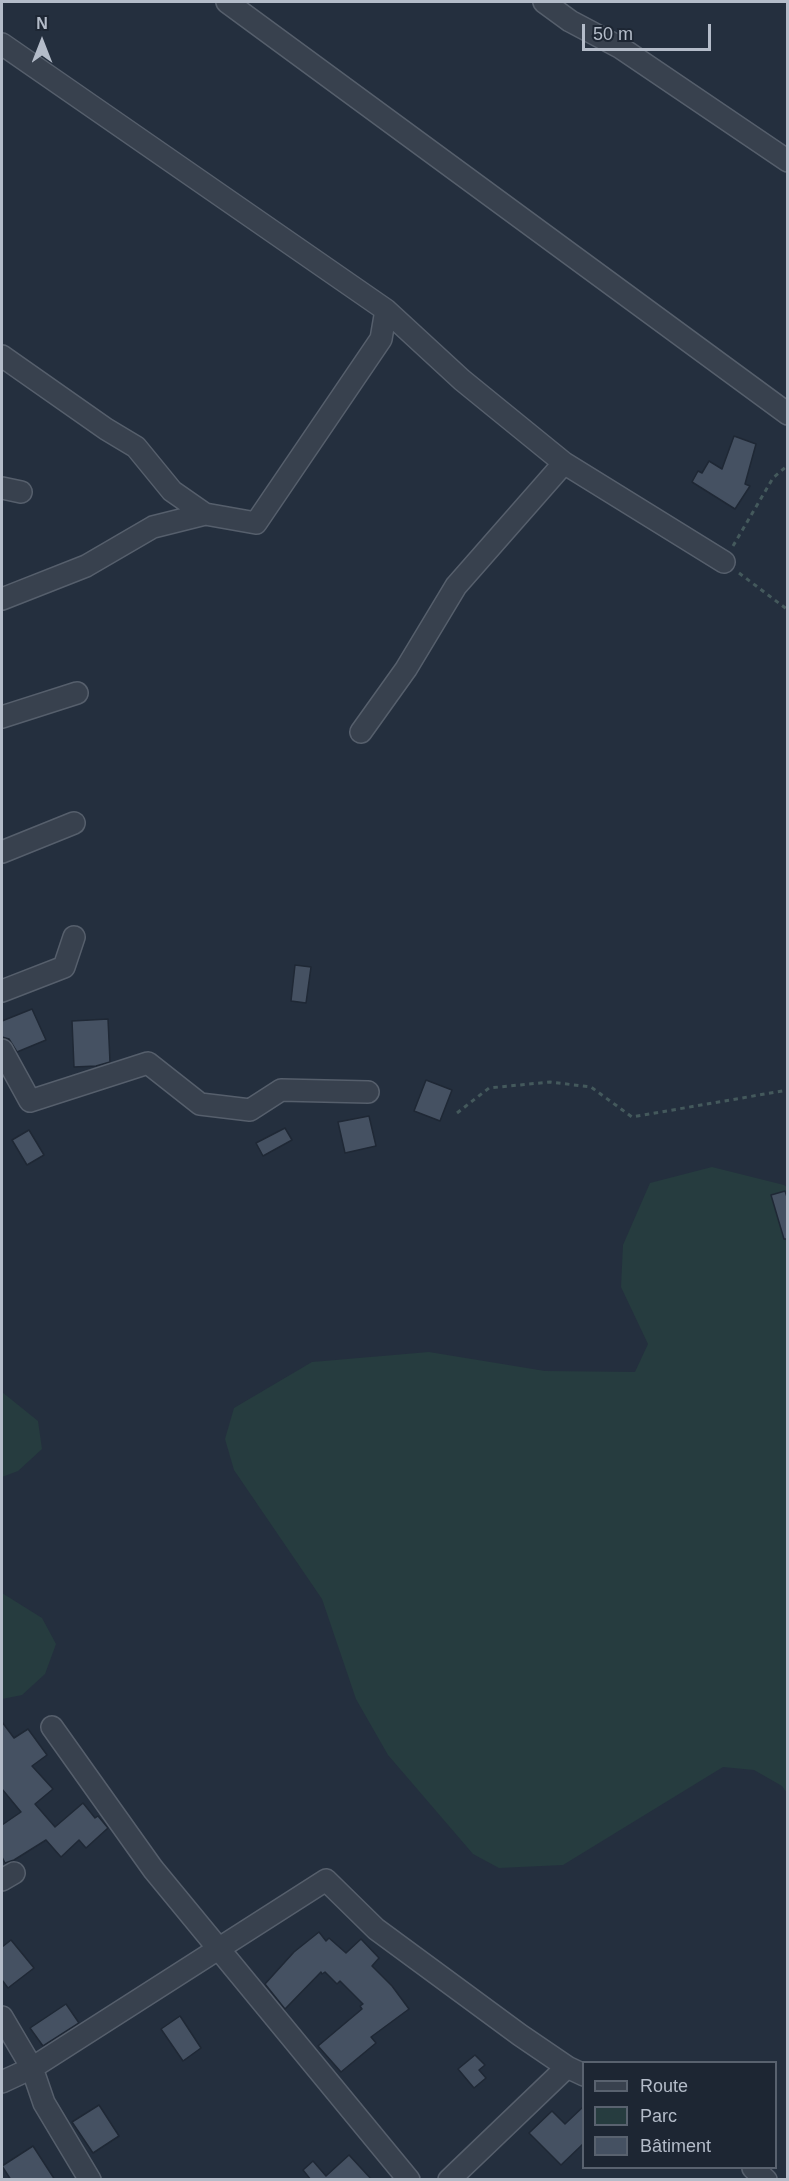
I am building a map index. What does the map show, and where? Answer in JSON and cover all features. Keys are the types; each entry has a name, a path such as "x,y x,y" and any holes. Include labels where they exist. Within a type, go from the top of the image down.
{"street":[{"path":"227,2 788,414"},
{"path":"544,2 570,21 621,48 788,161"},
{"path":"2,44 386,310 462,380 564,463 724,562"},
{"path":"2,599 86,566 153,527 205,514 255,523 381,339 386,310"},
{"path":"2,356 106,429 136,447 172,491 205,514"},
{"path":"361,732 406,669 456,586 564,463"},
{"path":"2,717 77,693"},
{"path":"2,852 74,823"},
{"path":"2,992 64,967 74,937"},
{"path":"2,1050 30,1101 148,1063 200,1104 250,1110 280,1090 369,1092"},
{"path":"52,1727 153,1869 409,2180"},
{"path":"2,2082 32,2068 326,1880 376,1929 575,2071 449,2180"},
{"path":"2,2017 32,2068 44,2103 82,2177"},
{"path":"754,2169 766,2180"}],"path":[{"path":"788,465 773,478 724,562 788,610"},
{"path":"457,1113 489,1088 550,1082 591,1087 632,1117 788,1090"}],"green space":[{"path":"712,1167 784,1185 788,1188 787,1793 782,1786 754,1770 723,1767 563,1865 499,1868 473,1854 388,1755 356,1699 322,1599 234,1470 225,1439 234,1408 312,1362 429,1352 545,1371 635,1372 648,1344 621,1287 623,1245 650,1183"},
{"path":"2,1392 38,1421 42,1449 18,1471 2,1477"},
{"path":"2,1593 42,1618 56,1644 45,1674 22,1695 2,1699"}],"building":[{"path":"734,436 756,444 745,484 750,486 735,509 692,482 698,471 702,473 709,461 722,469"},
{"path":"295,965 311,967 306,1003 291,1001"},
{"path":"32,1009 46,1040 17,1052 9,1039 2,1037 2,1021"},
{"path":"108,1019 110,1062 96,1066 74,1067 72,1021"},
{"path":"426,1080 452,1090 440,1121 414,1111"},
{"path":"369,1116 376,1146 345,1153 338,1122"},
{"path":"285,1128 292,1140 263,1156 256,1143"},
{"path":"29,1130 44,1155 27,1165 12,1140"},
{"path":"785,1191 788,1200 788,1239 784,1239 771,1195"},
{"path":"2,1722 14,1738 28,1729 47,1755 32,1766 53,1789 35,1804 55,1827 83,1803 95,1818 98,1816 108,1828 86,1848 79,1840 61,1857 46,1840 5,1863 2,1857 2,1825 21,1812 2,1789"},
{"path":"319,1932 326,1941 329,1938 346,1953 361,1939 379,1958 372,1966 392,1986 409,2009 371,2037 376,2043 341,2072 318,2046 362,2009 360,2006 363,2004 340,1981 337,1984 325,1972 322,1974 321,1972 285,2009 265,1984 294,1952"},
{"path":"11,1940 34,1968 8,1988 2,1980 2,1947"},
{"path":"66,2004 79,2023 43,2046 30,2028"},
{"path":"180,2016 201,2048 183,2061 161,2029"},
{"path":"475,2055 485,2065 479,2070 486,2078 474,2088 458,2069"},
{"path":"99,2105 119,2136 93,2153 72,2122"},
{"path":"582,2108 582,2145 561,2165 529,2133 552,2111 565,2124"},
{"path":"33,2146 55,2180 11,2180 2,2166"},
{"path":"349,2155 372,2180 311,2180 303,2170 313,2161 326,2176"}]}
